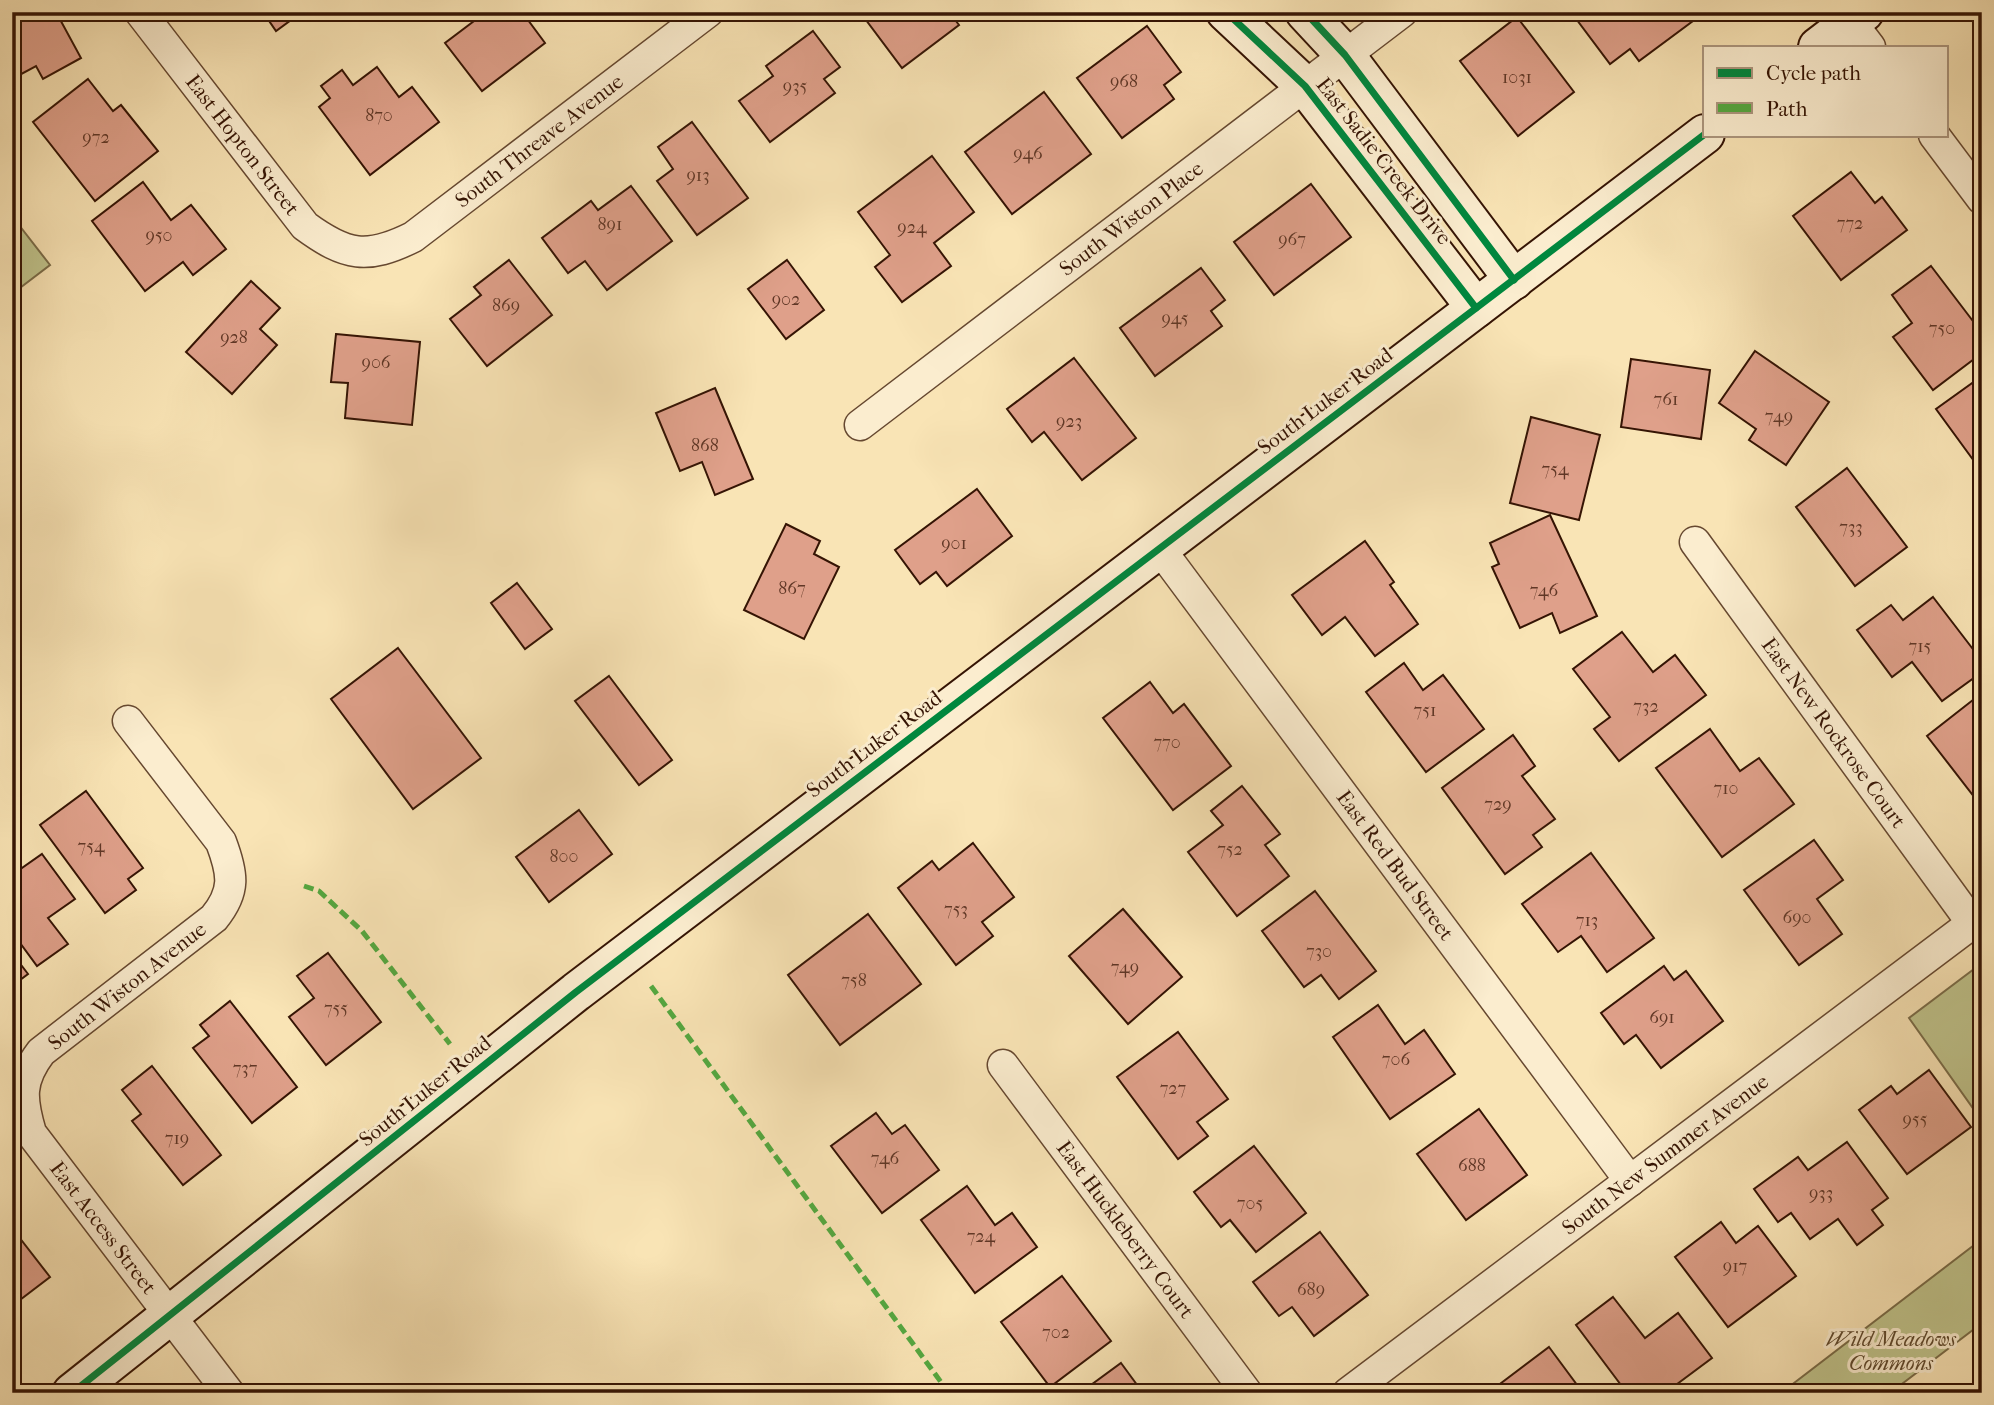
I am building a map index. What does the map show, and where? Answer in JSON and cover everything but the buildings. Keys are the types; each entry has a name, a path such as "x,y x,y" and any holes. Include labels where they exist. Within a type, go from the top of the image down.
{"street":[{"name":"East Hopton Street","path":"140,12 304,226 329,244 362,253"},
{"name":"South Threave Avenue","path":"362,253 389,248 413,237 708,12"},
{"name":"East Sadie Creek Drive","path":"1226,12 1306,86 1476,308"},
{"name":"East Sadie Creek Drive","path":"1304,12 1345,55 1514,279"},
{"name":"South Wiston Place","path":"860,425 1402,12"},
{"path":"1820,46 1862,27"},
{"name":"South Luker Road","path":"72,1393 576,992 1703,136"},
{"path":"1935,136 1982,199"},
{"name":"East New Rockrose Court","path":"1695,542 1977,920"},
{"name":"East Red Bud Street","path":"1160,549 1630,1181"},
{"name":"South Wiston Avenue","path":"23,1087 30,1066 41,1052 214,918 226,903 232,884 229,862 221,842 128,721"},
{"name":"South New Summer Avenue","path":"1348,1393 1977,920"},
{"name":"East Huckleberry Court","path":"1003,1065 1247,1393"},
{"name":"East Access Street","path":"23,1087 24,1111 31,1133 229,1393"}],"green space":[{"path":"12,216 50,265 12,294"},
{"path":"1982,963 1982,1121 1909,1018"},
{"name":"Wild Meadows Commons","path":"1982,1239 1982,1323 1890,1393 1781,1393"}],"marked path":[{"path":"304,886 319,891 362,931 450,1044"},
{"path":"651,986 949,1393"}],"cycle path":[{"path":"1226,12 1305,86 1476,308"},
{"path":"1305,12 1345,55 1514,280"},
{"path":"72,1393 576,992 1703,136"}]}
